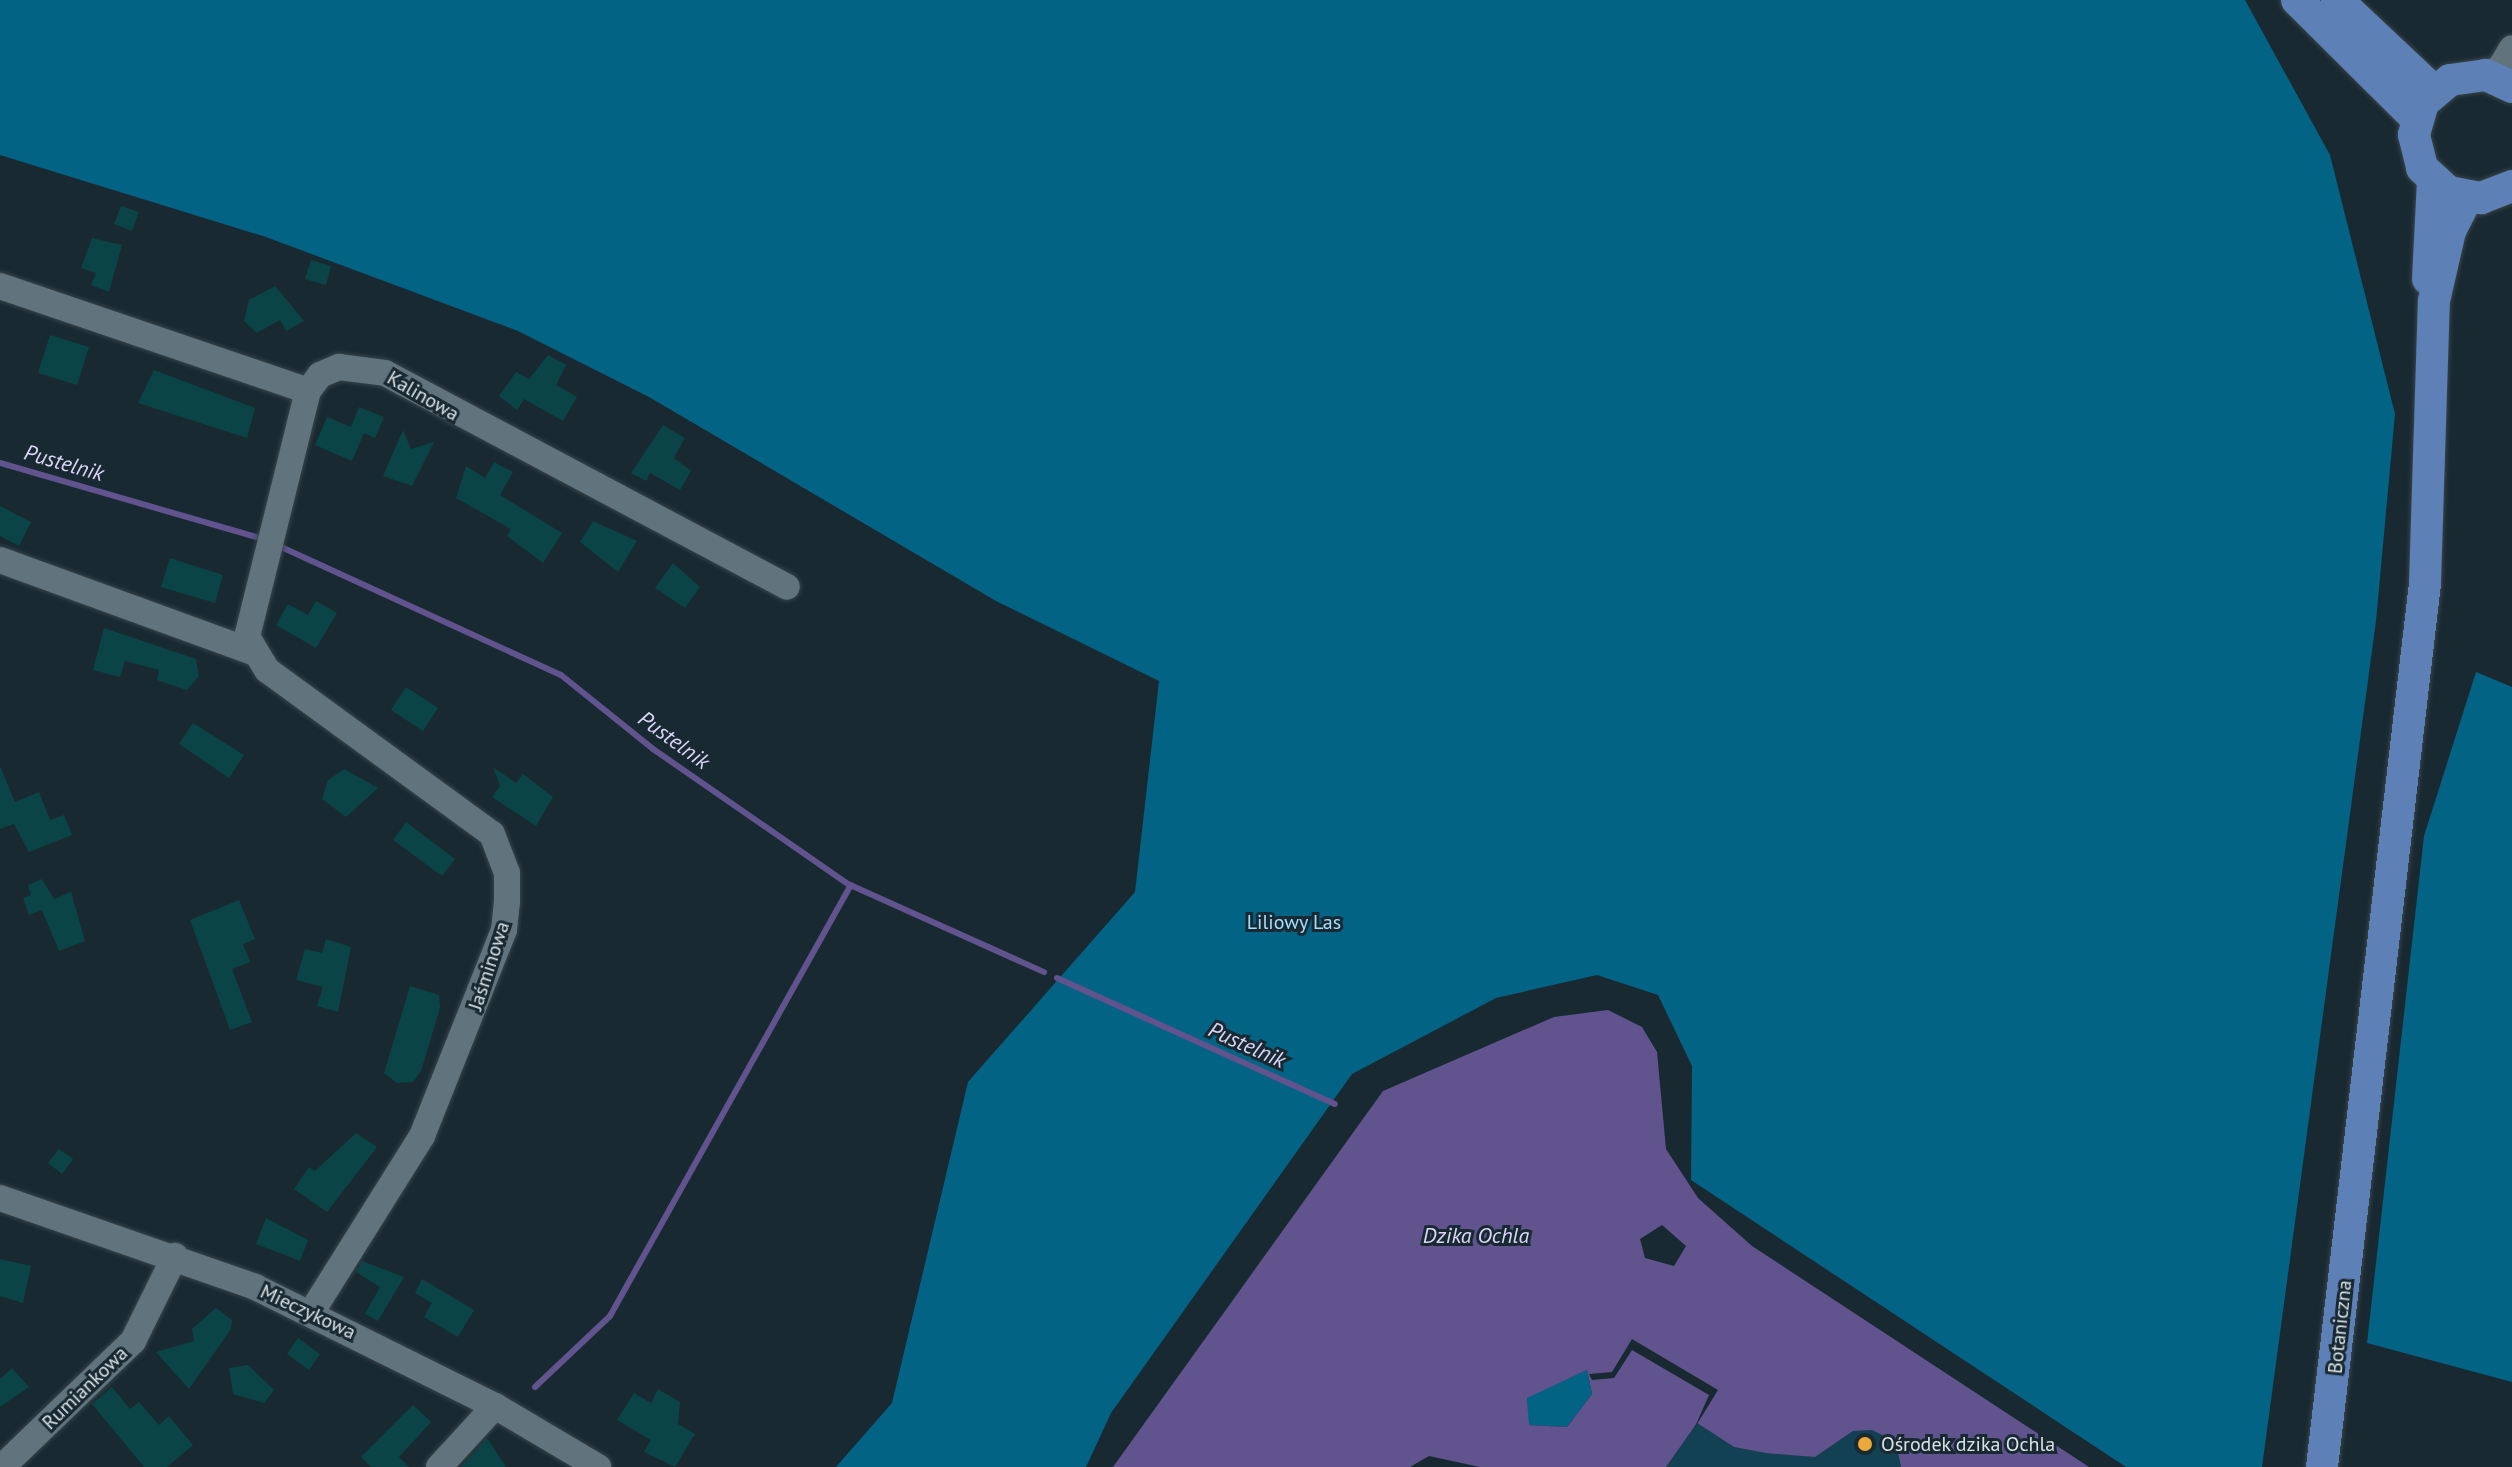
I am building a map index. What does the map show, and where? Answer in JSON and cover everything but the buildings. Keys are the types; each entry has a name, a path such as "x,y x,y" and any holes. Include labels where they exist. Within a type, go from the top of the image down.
{"main road":[{"path":"2297,0 2416,118"},
{"path":"2337,0 2434,91"},
{"path":"2499,81 2434,91 2416,118 2416,152 2433,181 2467,198 2510,189"},
{"path":"2433,181 2424,247 2434,301"},
{"path":"2434,301 2450,231 2467,198"},
{"name":"Botaniczna","path":"2322,1467 2425,583 2434,301"}],"street":[{"path":"2499,81 2500,68 2512,48"},
{"path":"0,286 308,391 247,620 253,652"},
{"name":"Kalinowa","path":"308,391 320,375 339,367 385,373 787,587"},
{"name":"Jaśminowa","path":"0,560 253,652 267,670 477,819 492,834 507,873 504,930 448,1083 311,1313"},
{"name":"Mieczykowa","path":"0,1198 175,1256 311,1313 495,1406 598,1467"},
{"name":"Rumiankowa","path":"2,1467 133,1341 175,1256"},
{"path":"439,1467 495,1406"}],"shaded area":[{"name":"Ośrodek dzika Ochla","path":"1697,1423 1734,1447 1815,1457 1853,1431 1872,1430 1896,1442 1901,1467 1666,1467"}],"green space":[{"name":"Liliowy Las","path":"0,0 2245,0 2330,155 2395,414 2376,621 2262,1467 2126,1467 1691,1180 1692,1066 1658,995 1597,975 1496,998 1352,1074 1111,1413 1086,1467 836,1467 892,1403 968,1082 1135,892 1159,681 996,601 649,397 518,331 266,237 0,155"},
{"path":"2476,672 2512,687 2512,1382 2367,1343 2424,836"},
{"path":"1587,1370 1592,1394 1567,1427 1528,1425 1527,1397"}],"water":[{"name":"Dzika Ochla","path":"1608,1010 1642,1027 1657,1052 1666,1149 1698,1198 1752,1246 2089,1467 1901,1467 1896,1442 1872,1430 1853,1431 1815,1457 1766,1453 1734,1447 1697,1423 1666,1467 1480,1467 1429,1456 1410,1467 1113,1467 1383,1091 1554,1017","holes":["1662,1225 1686,1246 1674,1266 1645,1258 1640,1239","1587,1370 1592,1394 1567,1427 1529,1425 1527,1398"]}],"pier":[{"path":"1632,1339 1718,1390 1694,1429 1709,1395 1632,1350 1614,1378 1592,1380 1589,1374 1612,1372"}],"waterway":[{"name":"Pustelnik","path":"0,463 257,537"},
{"name":"Pustelnik","path":"279,546 561,675 653,749 848,884 1044,972"},
{"path":"535,1387 610,1316 851,885"},
{"name":"Pustelnik","path":"1057,978 1335,1104"}],"place":[{"name":"Ośrodek dzika Ochla","path":"1865,1444"}]}
